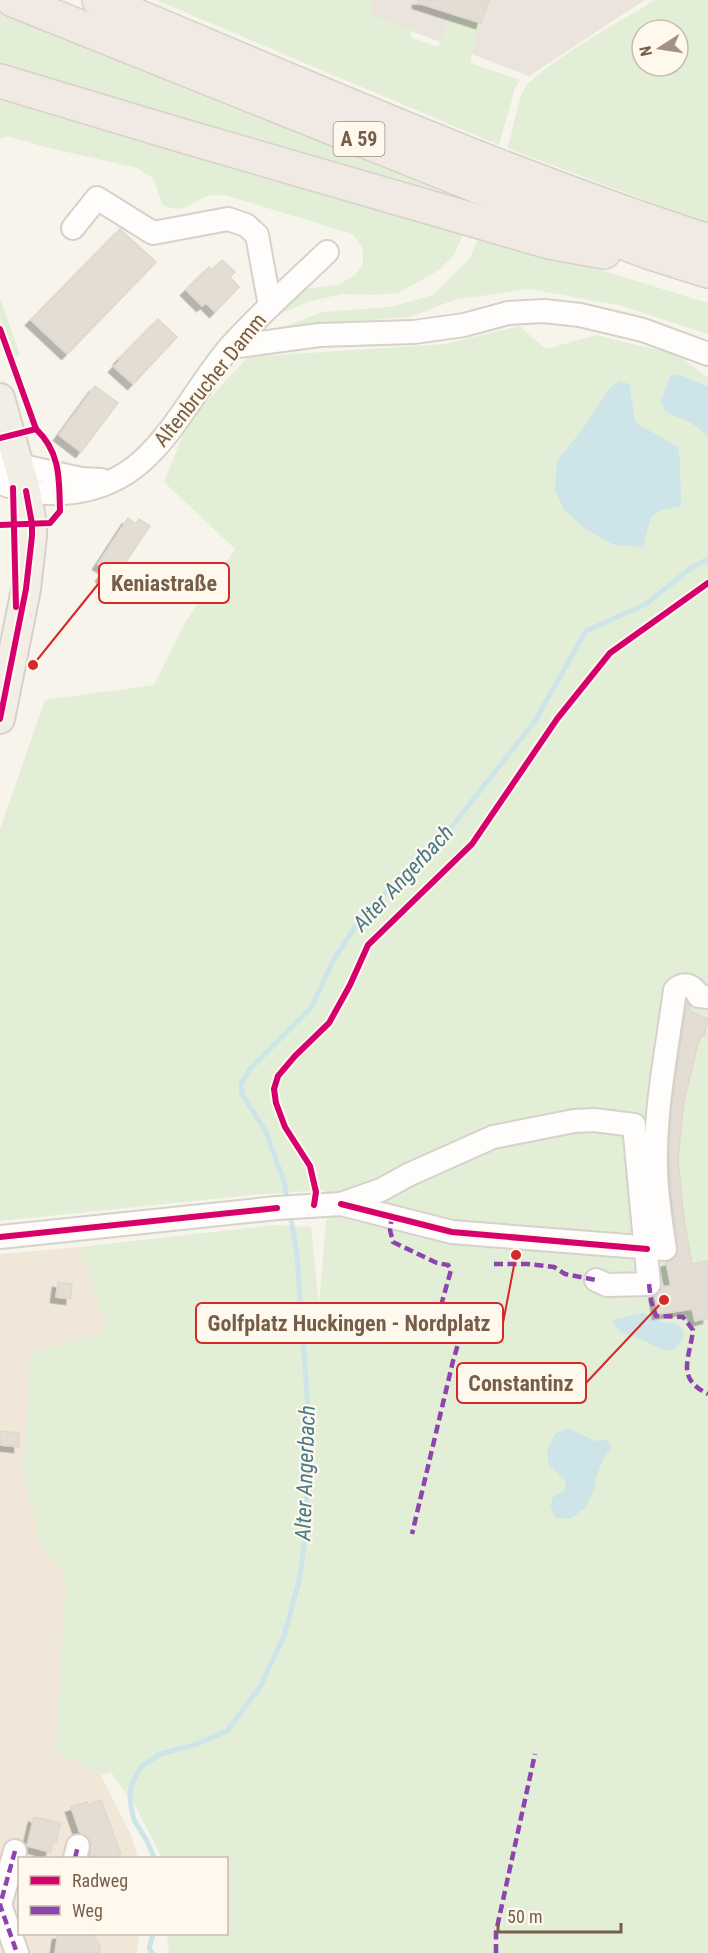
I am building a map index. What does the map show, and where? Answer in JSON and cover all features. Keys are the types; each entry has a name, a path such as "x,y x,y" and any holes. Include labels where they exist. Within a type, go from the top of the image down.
{"highway":[{"name":"A 59","path":"13,0 552,216 648,252 708,271"},
{"name":"A 59","path":"99,0 436,140 565,190 708,241"},
{"path":"0,81 549,242 708,271"}],"main road":[{"path":"0,398 11,477 32,536 26,589 0,719"}],"street":[{"path":"73,228 97,198 153,233 228,219 246,225 257,235 270,306"},
{"name":"Altenbrucher Damm","path":"11,477 59,495 95,488 128,472 165,437 231,347 327,252"},
{"path":"231,347 319,335 414,332 464,325 508,313 544,311 580,315 643,330 708,354"},
{"path":"0,1237 277,1208 342,1204 452,1232 665,1249 659,1206 656,1143 658,1111 675,990 680,985 686,984 693,987 699,996 708,997"},
{"path":"342,1204 381,1190 408,1175 493,1137 573,1121 614,1121 634,1125 650,1284 607,1285 596,1280"},
{"path":"15,1851 0,1905 14,1928 17,1953"}],"shaded area":[{"path":"330,0 645,0 529,76"},
{"path":"79,1247 109,1332 42,1545 66,1577 56,1751 101,1775 131,1835 138,1857 18,1857 18,1935 139,1935 137,1953 0,1953 0,1254"}],"green space":[{"path":"156,0 374,0 370,15 412,30 410,37 438,47 450,13 481,23 470,63 520,80 515,88 499,145"},
{"path":"655,0 708,0 708,222 507,148 520,98 531,81 563,56"},
{"path":"0,11 510,217 0,73"},
{"path":"0,87 467,226 454,255 439,270 398,293 343,294 310,301 275,316 303,289 338,285 355,275 363,265 363,249 353,234 228,196 213,195 185,207 171,208 162,205 154,179 137,168 8,136 0,139"},
{"path":"480,233 708,303 708,334 619,305 528,289 454,300 410,317 283,327 323,312 390,307 433,295 470,258"},
{"path":"0,298 20,355 15,357 0,318"},
{"path":"519,326 546,349 596,335 678,355 708,378 708,1953 169,1953 167,1935 228,1935 228,1857 161,1857 137,1809 111,1772 101,1775 56,1751 66,1577 42,1545 23,1474 31,1353 109,1331 79,1247 275,1225 311,1227 319,1306 328,1200 324,1190 252,1195 0,1221 0,829 45,700 154,685 184,624 235,549 164,482 189,420 248,357 445,344","holes":["634,408 636,423 678,448 662,510 651,517 557,461 584,427"]}],"water":[{"path":"678,374 708,387 708,435 691,423 666,412 661,402 670,376"},
{"path":"619,381 629,384 636,423 678,447 681,506 662,510 651,517 643,547 614,545 587,530 564,510 555,490 557,461 584,427 609,389"},
{"path":"643,1313 661,1322 680,1327 684,1337 679,1344 669,1350 658,1348 621,1331 613,1321"},
{"path":"568,1428 596,1441 607,1440 612,1447 604,1458 596,1477 593,1493 585,1508 570,1519 556,1518 550,1507 553,1497 565,1490 566,1481 549,1465 547,1452 555,1434"}],"building":[{"path":"418,0 489,0 481,23 418,3"},
{"path":"120,229 156,262 67,354 31,320"},
{"path":"222,260 235,272 230,277 239,287 215,312 206,303 202,306 186,290 209,267 212,270"},
{"path":"158,319 177,337 133,384 114,367"},
{"path":"95,386 118,403 81,452 59,435"},
{"path":"128,518 136,524 139,519 150,526 123,566 144,582 139,590 116,577 111,584 101,576 106,569 98,564"},
{"path":"687,1002 690,1011 708,1019 704,1036 700,1035 684,1101 678,1159 684,1219 692,1264 708,1261 708,1318 695,1321 692,1309 658,1314 655,1296 662,1287 671,1286 666,1262 677,1255 678,1248 669,1149 672,1105"},
{"path":"58,1282 72,1284 71,1299 56,1297"},
{"path":"0,1431 19,1433 19,1447 0,1445"},
{"path":"101,1800 121,1854 119,1857 90,1857 91,1842 87,1836 80,1833 71,1807 87,1802 88,1805"},
{"path":"34,1817 61,1823 56,1842 53,1842 50,1852 27,1846"},
{"path":"58,1935 94,1935 101,1949 100,1953 55,1953"}],"waterway":[{"name":"Alter Angerbach","path":"287,1202 285,1185 266,1132 242,1094 241,1084 250,1069 311,1008 334,959 366,911 442,839 535,721 586,631 646,604 691,568 708,559"},
{"name":"Alter Angerbach","path":"154,1857 134,1820 130,1801 131,1786 140,1768 160,1754 197,1744 227,1731 260,1687 284,1636 299,1581 304,1547 310,1437 297,1254 290,1214"},
{"name":"Alter Angerbach","path":"152,1953 149,1948 153,1935"}],"marked path":[{"path":"392,1215 390,1230 393,1242 437,1263 448,1265 451,1270 442,1302 445,1307 467,1314 453,1361 412,1534"},
{"path":"494,1264 554,1267 565,1274 596,1280"},
{"path":"649,1284 656,1316 683,1317 693,1330 687,1366 688,1374 691,1381 708,1394"},
{"path":"496,1953 496,1932 535,1754"},
{"path":"75,1857 78,1846"},
{"path":"15,1851 0,1905 17,1953"}],"cycle path":[{"path":"0,329 36,429"},
{"path":"0,438 36,429 44,438 57,467 60,511 50,523 0,525"},
{"path":"13,488 16,607"},
{"path":"0,719 26,589 32,536 26,491"},
{"path":"314,1205 316,1192 310,1166 285,1127 276,1103 274,1089 278,1076 329,1023 368,945 472,844 557,719 610,653 708,583"},
{"path":"341,1204 452,1232 647,1249"},
{"path":"0,1237 277,1208"}],"place":[{"name":"Keniastraße","path":"33,665"},
{"name":"Golfplatz Huckingen - Nordplatz","path":"516,1255"},
{"name":"Constantinz","path":"664,1300"}]}
